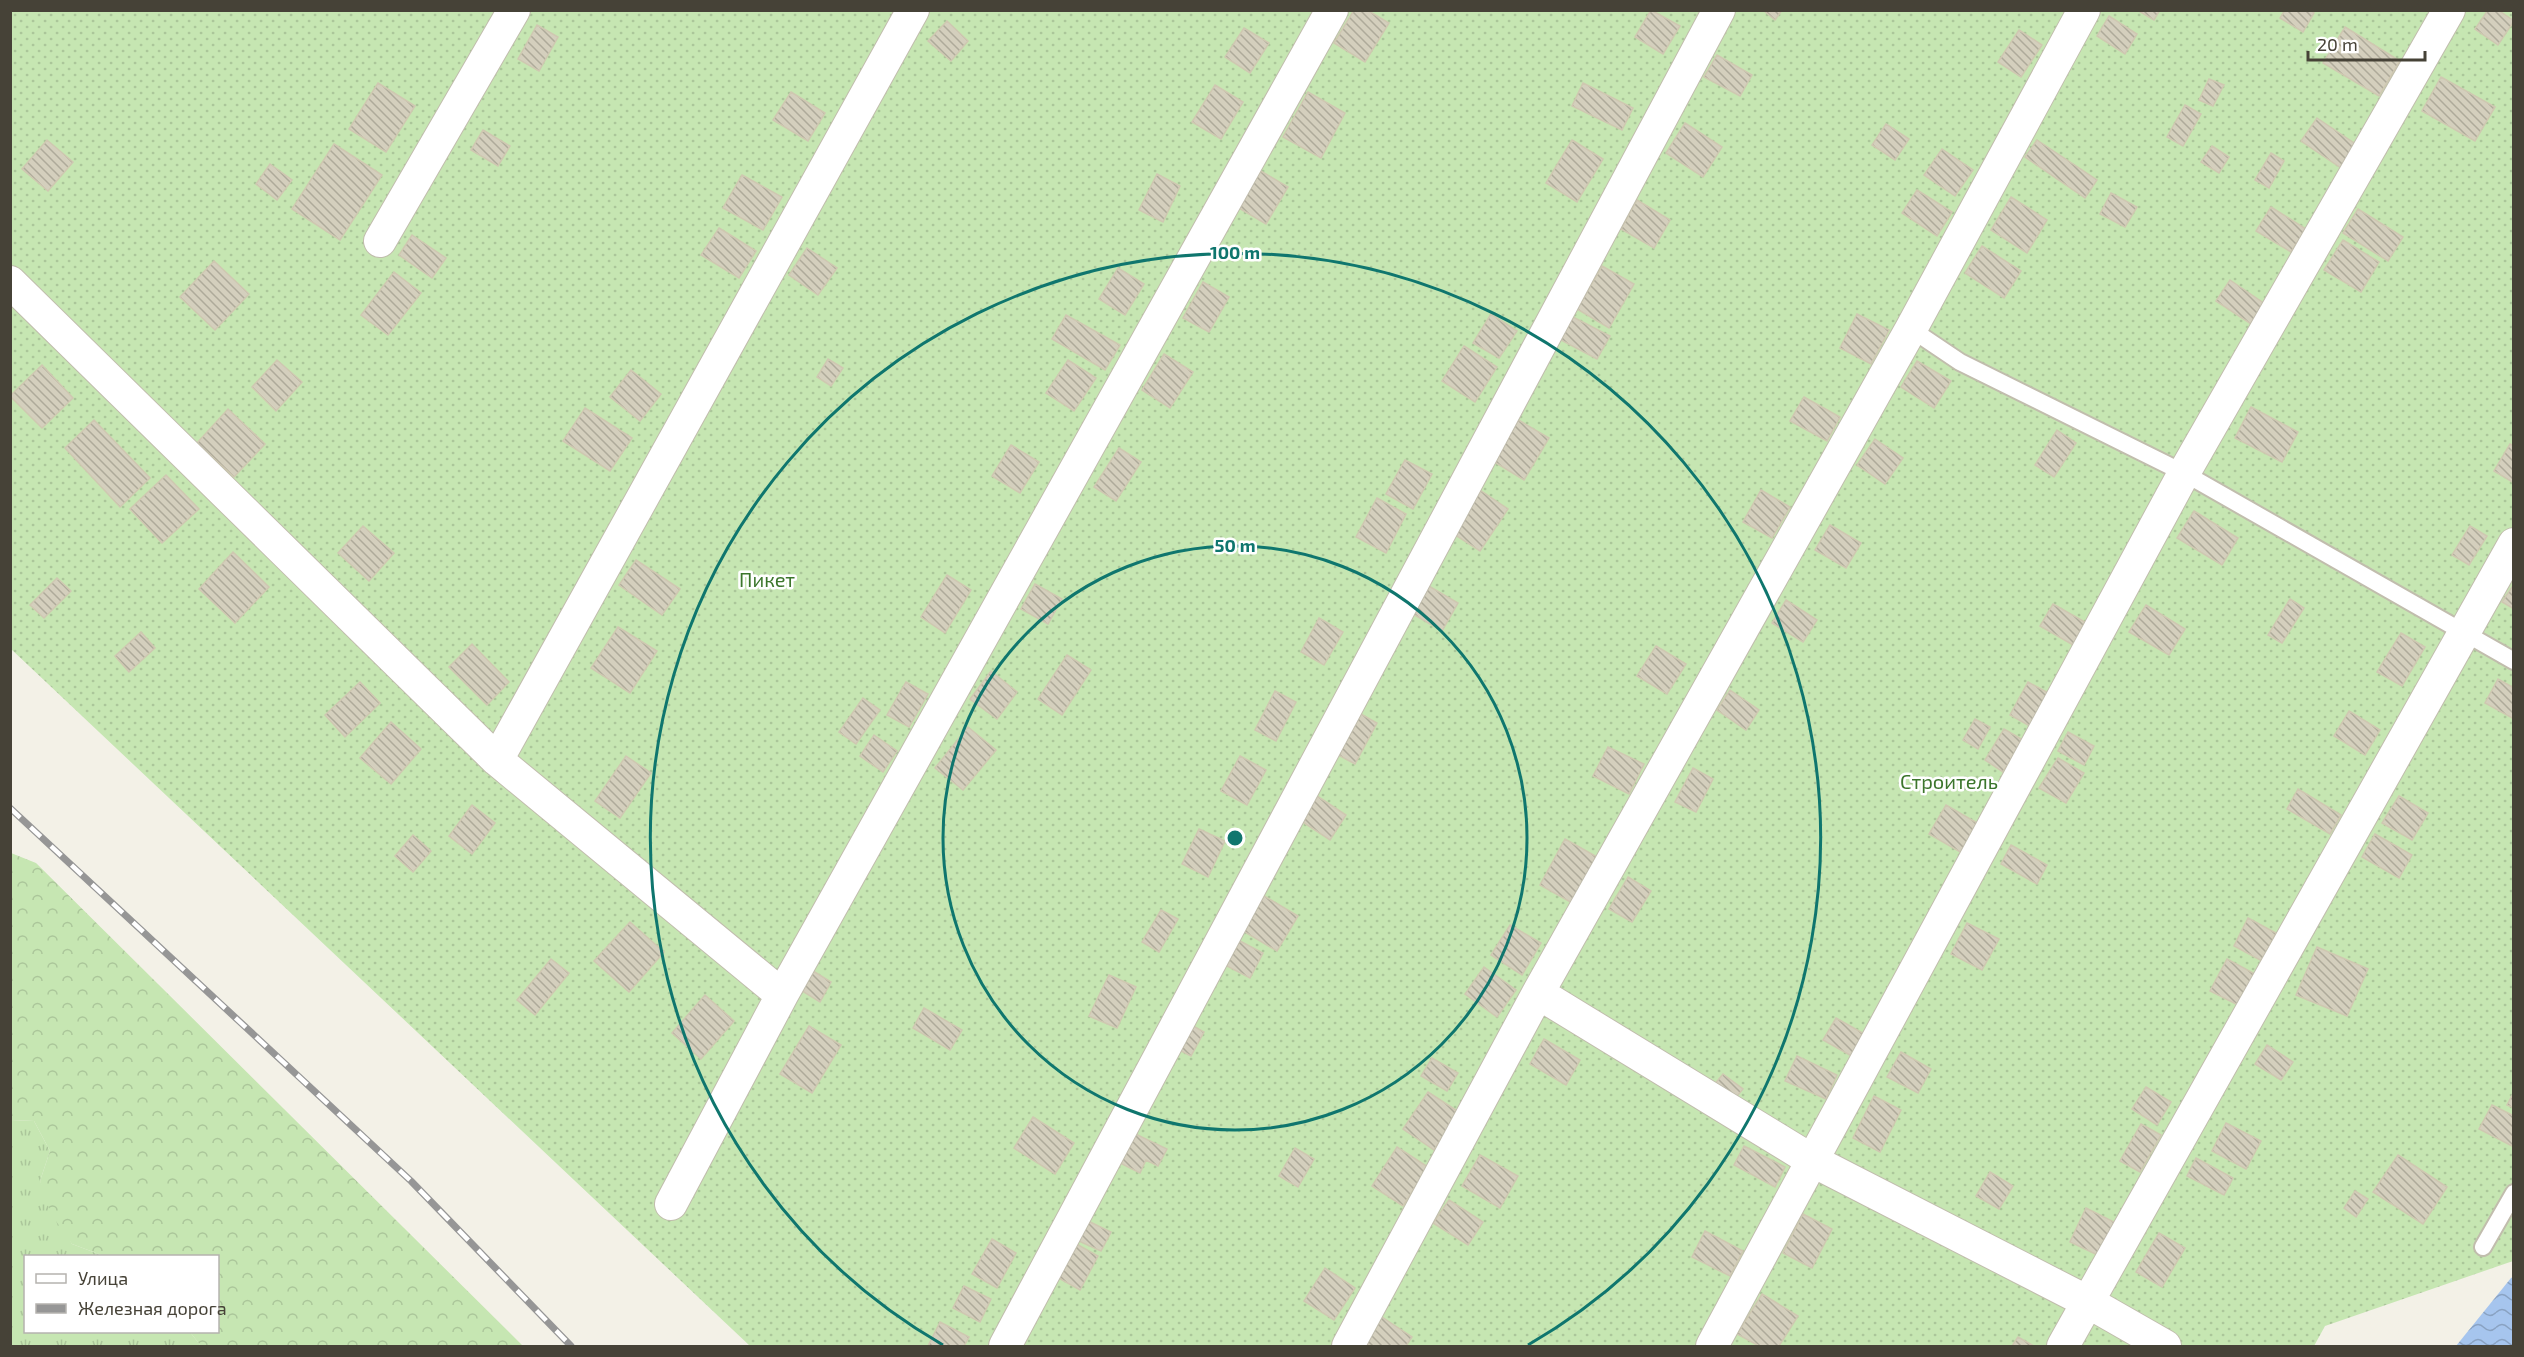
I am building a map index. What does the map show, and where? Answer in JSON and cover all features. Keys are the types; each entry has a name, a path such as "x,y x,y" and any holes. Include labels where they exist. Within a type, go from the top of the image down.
{"street":[{"path":"380,241 514,10"},
{"path":"497,760 913,10"},
{"path":"671,1204 782,995 1332,10"},
{"path":"1005,1347 1719,10"},
{"path":"1348,1347 1538,993 1911,329 2084,10"},
{"path":"1712,1347 2184,473 2449,10"},
{"path":"10,282 497,760 782,995"},
{"path":"2063,1347 2514,543"},
{"path":"1538,993 1814,1161 2088,1302 2165,1347"}],"lane":[{"path":"1911,329 1960,362 2184,473 2514,661"},
{"path":"2483,1247 2514,1193"}],"green space":[{"name":"Пикет","path":"10,11 1720,11 1004,1346 750,1346 11,649"},
{"name":"Строитель","path":"1722,11 2513,11 2513,1261 2325,1326 2314,1346 1006,1346"},
{"path":"11,853 36,863 523,1346 201,1346 191,1333 219,1333 219,1255 101,1255 72,1244 51,1214 40,1181 50,1151 34,1121 11,1120"},
{"path":"11,1120 34,1121 50,1151 40,1181 72,1244 101,1255 24,1255 24,1333 191,1333 201,1346 11,1346"}],"water":[{"path":"2513,1277 2513,1346 2456,1346 2511,1278"}],"building":[{"path":"1354,10 1367,10 1389,23 1365,62 1334,43"},
{"path":"1651,10 1680,26 1663,54 1635,37"},
{"path":"1763,10 1782,10 1775,20"},
{"path":"2137,10 2160,10 2154,20"},
{"path":"2285,10 2310,10 2314,13 2303,32 2280,18"},
{"path":"2488,10 2498,10 2514,21 2498,45 2475,29"},
{"path":"2109,16 2137,34 2125,54 2097,36"},
{"path":"947,21 968,41 951,61 928,41"},
{"path":"537,25 558,37 539,71 518,59"},
{"path":"2345,27 2400,61 2379,96 2323,63"},
{"path":"1244,28 1269,43 1250,73 1225,57"},
{"path":"2019,30 2042,45 2021,77 1998,62"},
{"path":"1717,55 1752,75 1740,96 1704,77"},
{"path":"2441,77 2495,107 2475,141 2422,111"},
{"path":"2209,79 2224,85 2213,106 2199,100"},
{"path":"378,83 415,106 386,152 349,129"},
{"path":"1583,83 1633,108 1622,130 1572,106"},
{"path":"1215,85 1243,102 1221,139 1192,122"},
{"path":"791,92 825,113 808,141 773,120"},
{"path":"1308,92 1345,113 1321,158 1283,137"},
{"path":"2185,105 2201,114 2183,146 2167,137"},
{"path":"2317,118 2357,145 2341,168 2301,141"},
{"path":"1685,123 1722,147 1703,177 1666,153"},
{"path":"1886,124 1909,139 1895,160 1872,145"},
{"path":"483,130 510,146 498,166 471,150"},
{"path":"47,140 73,162 48,191 22,169"},
{"path":"1572,140 1603,159 1577,202 1546,183"},
{"path":"2037,140 2097,180 2085,198 2025,157"},
{"path":"334,144 382,175 340,240 292,209"},
{"path":"2212,146 2229,157 2219,173 2201,162"},
{"path":"1942,149 1973,170 1955,196 1924,175"},
{"path":"2271,153 2284,161 2269,188 2255,180"},
{"path":"270,164 292,180 277,200 256,184"},
{"path":"1259,170 1288,187 1266,224 1237,207"},
{"path":"1157,174 1180,186 1163,222 1139,210"},
{"path":"742,175 782,197 763,230 723,208"},
{"path":"1917,190 1952,212 1937,236 1902,213"},
{"path":"2111,193 2137,207 2125,227 2100,214"},
{"path":"2011,197 2047,220 2027,253 1991,230"},
{"path":"1637,200 1670,220 1654,248 1621,229"},
{"path":"2271,207 2306,229 2291,252 2256,231"},
{"path":"2358,209 2403,237 2388,261 2343,233"},
{"path":"719,228 756,251 739,278 701,255"},
{"path":"412,235 446,258 432,278 399,255"},
{"path":"2343,240 2379,262 2361,292 2324,270"},
{"path":"1982,246 2021,271 2004,298 1965,273"},
{"path":"807,248 837,268 818,295 789,275"},
{"path":"214,261 249,294 215,330 180,297"},
{"path":"1602,266 1634,284 1609,328 1577,309"},
{"path":"1118,268 1144,284 1125,315 1099,299"},
{"path":"394,272 421,293 388,335 361,315"},
{"path":"2230,280 2265,304 2251,324 2216,301"},
{"path":"1203,282 1229,297 1209,332 1183,318"},
{"path":"1491,314 1517,331 1499,358 1473,343"},
{"path":"1857,314 1889,330 1871,364 1840,348"},
{"path":"1066,315 1120,345 1105,370 1052,339"},
{"path":"1571,316 1610,336 1597,359 1559,339"},
{"path":"1464,346 1497,367 1475,402 1442,381"},
{"path":"1164,354 1193,372 1170,408 1142,390"},
{"path":"828,359 843,368 831,386 817,377"},
{"path":"277,360 302,382 276,411 252,387"},
{"path":"1068,360 1096,378 1074,411 1046,393"},
{"path":"1917,361 1951,381 1934,408 1901,387"},
{"path":"42,365 73,398 42,428 10,396"},
{"path":"631,370 661,394 640,421 610,397"},
{"path":"1804,397 1840,417 1827,441 1790,421"},
{"path":"2251,407 2298,432 2282,462 2235,438"},
{"path":"585,408 632,438 610,471 563,441"},
{"path":"228,409 265,444 234,477 197,443"},
{"path":"1515,418 1549,438 1524,480 1491,460"},
{"path":"94,420 150,478 120,507 65,448"},
{"path":"2057,430 2076,443 2054,477 2035,465"},
{"path":"1875,439 1903,458 1885,484 1857,465"},
{"path":"2510,444 2514,446 2514,483 2494,471"},
{"path":"1011,445 1039,462 1020,493 992,476"},
{"path":"1119,448 1141,462 1116,501 1094,487"},
{"path":"1405,460 1432,474 1413,509 1386,494"},
{"path":"166,475 199,509 162,543 130,509"},
{"path":"1474,486 1508,509 1480,551 1446,529"},
{"path":"1761,490 1790,507 1772,538 1743,522"},
{"path":"1377,498 1406,514 1386,553 1356,537"},
{"path":"2194,511 2238,538 2222,565 2177,538"},
{"path":"1830,525 1861,543 1846,568 1815,550"},
{"path":"363,526 394,553 369,581 338,553"},
{"path":"2470,526 2487,536 2469,565 2452,555"},
{"path":"233,552 269,587 235,623 199,589"},
{"path":"636,560 680,589 662,615 619,585"},
{"path":"947,575 971,590 945,633 921,617"},
{"path":"57,578 71,591 44,618 30,605"},
{"path":"1035,584 1062,599 1048,624 1021,609"},
{"path":"2514,584 2514,609 2502,602"},
{"path":"1427,585 1458,603 1442,631 1411,613"},
{"path":"2290,599 2304,608 2282,643 2268,635"},
{"path":"1786,600 1817,620 1803,642 1772,623"},
{"path":"2053,604 2085,622 2073,645 2040,626"},
{"path":"2146,605 2185,629 2169,655 2129,632"},
{"path":"1319,618 1343,632 1324,665 1301,652"},
{"path":"618,627 657,651 630,693 591,668"},
{"path":"141,632 155,648 129,672 115,656"},
{"path":"2401,633 2425,647 2402,686 2377,672"},
{"path":"472,644 509,682 487,705 449,667"},
{"path":"1656,646 1686,664 1667,694 1637,676"},
{"path":"1067,655 1091,670 1062,715 1038,699"},
{"path":"991,671 1017,692 997,719 970,699"},
{"path":"2498,679 2514,688 2514,719 2485,703"},
{"path":"360,682 380,703 345,737 325,715"},
{"path":"906,682 928,694 909,727 887,715"},
{"path":"2028,682 2054,696 2035,729 2010,715"},
{"path":"1730,690 1759,710 1746,730 1717,710"},
{"path":"1275,691 1296,702 1276,741 1255,730"},
{"path":"863,698 880,710 856,744 839,732"},
{"path":"1352,709 1377,723 1355,764 1329,750"},
{"path":"2349,711 2380,730 2365,755 2334,736"},
{"path":"1975,719 1990,727 1978,749 1963,740"},
{"path":"391,722 421,749 391,784 360,758"},
{"path":"968,727 996,750 963,790 935,768"},
{"path":"2004,729 2023,740 2003,772 1985,760"},
{"path":"2068,732 2094,746 2084,765 2058,751"},
{"path":"874,735 897,751 883,772 860,756"},
{"path":"1608,747 1644,764 1629,794 1593,776"},
{"path":"626,756 651,773 620,818 595,801"},
{"path":"1240,756 1266,770 1247,805 1221,791"},
{"path":"2058,758 2084,773 2066,803 2039,788"},
{"path":"1693,768 1713,779 1696,812 1675,802"},
{"path":"2298,789 2341,815 2330,834 2287,809"},
{"path":"1311,792 1346,815 1330,840 1295,817"},
{"path":"2399,796 2428,813 2412,840 2382,823"},
{"path":"472,805 495,823 472,854 449,836"},
{"path":"1946,805 1979,824 1962,853 1929,834"},
{"path":"1199,829 1225,841 1208,877 1182,864"},
{"path":"2375,834 2412,855 2399,878 2362,857"},
{"path":"413,835 431,851 413,872 395,856"},
{"path":"1565,839 1599,858 1574,904 1540,885"},
{"path":"2011,845 2047,865 2037,884 2001,864"},
{"path":"1628,877 1651,891 1632,922 1609,909"},
{"path":"1254,890 1298,916 1277,951 1233,925"},
{"path":"1161,910 1178,919 1159,952 1142,942"},
{"path":"2248,918 2276,933 2262,961 2234,946"},
{"path":"630,922 664,952 629,992 594,961"},
{"path":"1967,923 1999,939 1982,970 1951,954"},
{"path":"1510,925 1541,943 1522,975 1491,955"},
{"path":"1238,940 1263,953 1250,978 1225,965"},
{"path":"2317,947 2368,969 2347,1016 2296,995"},
{"path":"551,959 569,973 535,1015 517,1000"},
{"path":"2227,959 2255,974 2238,1005 2210,991"},
{"path":"805,966 831,982 820,1002 794,986"},
{"path":"1484,967 1516,990 1497,1017 1465,994"},
{"path":"1109,975 1136,987 1117,1028 1089,1016"},
{"path":"705,995 734,1021 701,1059 672,1033"},
{"path":"924,1008 962,1030 950,1050 913,1028"},
{"path":"1836,1018 1868,1036 1855,1058 1823,1040"},
{"path":"1186,1022 1204,1032 1191,1056 1173,1047"},
{"path":"809,1026 841,1045 812,1093 780,1074"},
{"path":"1544,1039 1580,1060 1566,1085 1530,1064"},
{"path":"2267,1045 2293,1062 2281,1080 2255,1064"},
{"path":"1901,1052 1931,1069 1918,1093 1887,1077"},
{"path":"1797,1056 1837,1075 1826,1099 1785,1081"},
{"path":"1432,1058 1458,1073 1447,1091 1421,1076"},
{"path":"1723,1074 1743,1089 1733,1101 1713,1086"},
{"path":"2146,1087 2171,1102 2157,1125 2132,1109"},
{"path":"1428,1092 1459,1112 1434,1150 1403,1129"},
{"path":"2514,1092 2514,1108 2507,1105"},
{"path":"1874,1096 1901,1110 1880,1152 1853,1138"},
{"path":"2492,1105 2514,1116 2514,1147 2479,1129"},
{"path":"1033,1117 1074,1143 1055,1174 1014,1148"},
{"path":"2226,1123 2261,1141 2246,1169 2212,1151"},
{"path":"2141,1124 2161,1135 2140,1172 2120,1161"},
{"path":"1125,1129 1167,1149 1158,1166 1146,1160 1140,1173 1110,1158"},
{"path":"1744,1146 1785,1167 1775,1187 1734,1165"},
{"path":"1397,1147 1428,1167 1403,1206 1372,1186"},
{"path":"1295,1148 1314,1159 1298,1187 1279,1176"},
{"path":"1480,1155 1518,1176 1500,1208 1462,1186"},
{"path":"2398,1155 2447,1187 2423,1224 2373,1192"},
{"path":"2196,1158 2233,1178 2224,1195 2187,1176"},
{"path":"1990,1172 2013,1186 1999,1209 1976,1196"},
{"path":"2355,1191 2368,1199 2356,1217 2344,1208"},
{"path":"1449,1200 1483,1222 1468,1245 1433,1223"},
{"path":"2086,1208 2122,1226 2106,1259 2070,1242"},
{"path":"1803,1214 1832,1229 1812,1268 1783,1253"},
{"path":"1084,1219 1111,1232 1101,1251 1074,1239"},
{"path":"1705,1231 1743,1251 1730,1276 1692,1257"},
{"path":"2159,1233 2185,1248 2162,1287 2136,1272"},
{"path":"1064,1237 1098,1256 1080,1290 1046,1271"},
{"path":"992,1239 1016,1253 997,1288 972,1274"},
{"path":"1325,1268 1355,1288 1334,1320 1304,1301"},
{"path":"964,1286 991,1299 980,1322 953,1308"},
{"path":"1762,1294 1798,1316 1779,1346 1759,1346 1737,1334"},
{"path":"1382,1317 1412,1337 1406,1346 1363,1346"},
{"path":"940,1322 969,1337 964,1346 928,1346"},
{"path":"2018,1337 2034,1346 2012,1346"}],"railway":[{"path":"10,808 411,1181 571,1346"}]}
